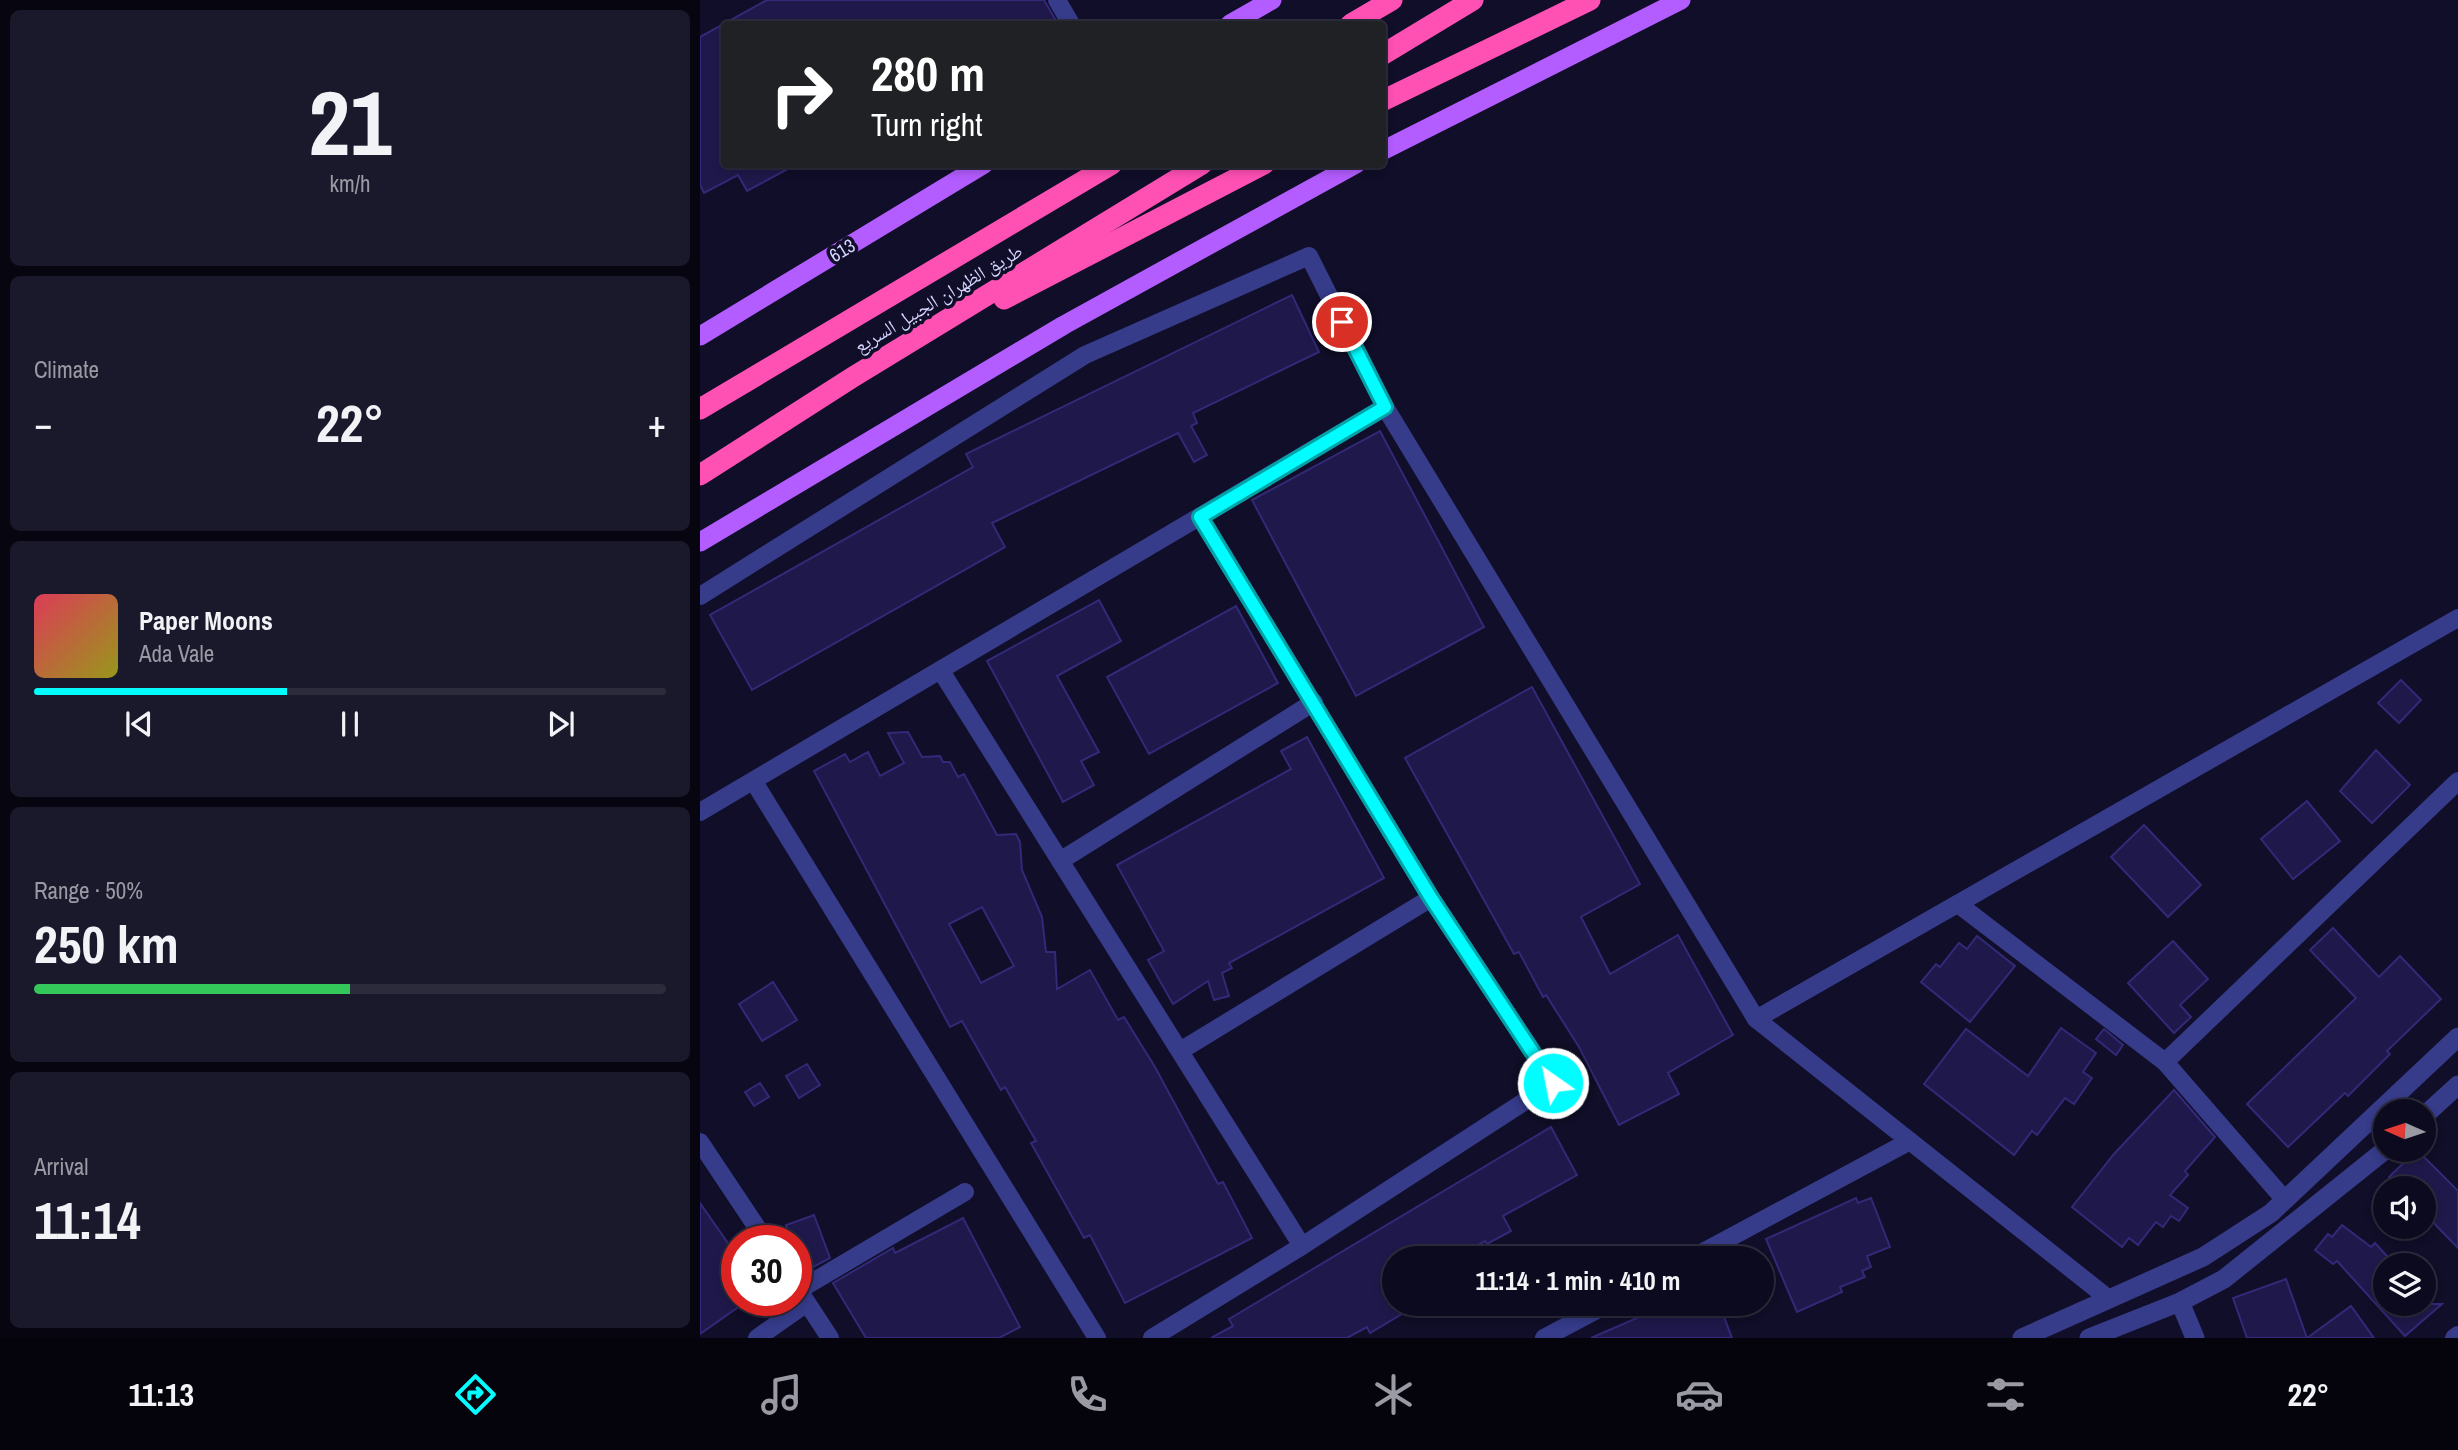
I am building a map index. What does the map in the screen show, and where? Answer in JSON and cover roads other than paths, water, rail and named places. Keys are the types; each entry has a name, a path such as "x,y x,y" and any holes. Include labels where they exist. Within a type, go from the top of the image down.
{"highway":[{"path":"1356,21 1392,0"},
{"path":"1386,53 1473,0"},
{"path":"1386,99 1590,0"},
{"name":"طريق الظهران الجبيل السريع","path":"700,410 1105,168"},
{"name":"طريق الظهران الجبيل السريع","path":"700,475 853,377 1195,168"},
{"path":"853,377 1256,168"}],"main road":[{"path":"1235,21 1272,0"},
{"path":"1386,149 1681,0"},
{"name":"613","path":"700,336 977,168"},
{"path":"700,542 1064,325 1349,168"}],"street":[{"path":"1057,0 1069,21"},
{"path":"700,596 1085,355 1309,256 1385,407 1756,1019 2109,1299"},
{"path":"700,812 1385,407"},
{"path":"1152,1338 1302,1246 1553,1083 1431,898 1200,517"},
{"path":"1756,1019 2458,618"},
{"path":"941,671 1302,1246"},
{"path":"1060,861 1314,702"},
{"path":"2165,1062 2458,781"},
{"path":"754,782 1097,1338"},
{"path":"1180,1051 1431,898"},
{"path":"1958,904 2165,1062 2285,1200"},
{"path":"2021,1338 2203,1257 2271,1213 2458,1037"},
{"path":"2436,1105 2458,1085"},
{"path":"1714,1246 1910,1141"},
{"path":"700,1142 755,1225"},
{"path":"2089,1338 2180,1302 2224,1279 2373,1160"},
{"path":"812,1286 965,1192"},
{"path":"2180,1302 2194,1338"},
{"path":"812,1310 830,1338"},
{"path":"757,1338 779,1316"},
{"path":"1544,1338 1585,1316"}]}
